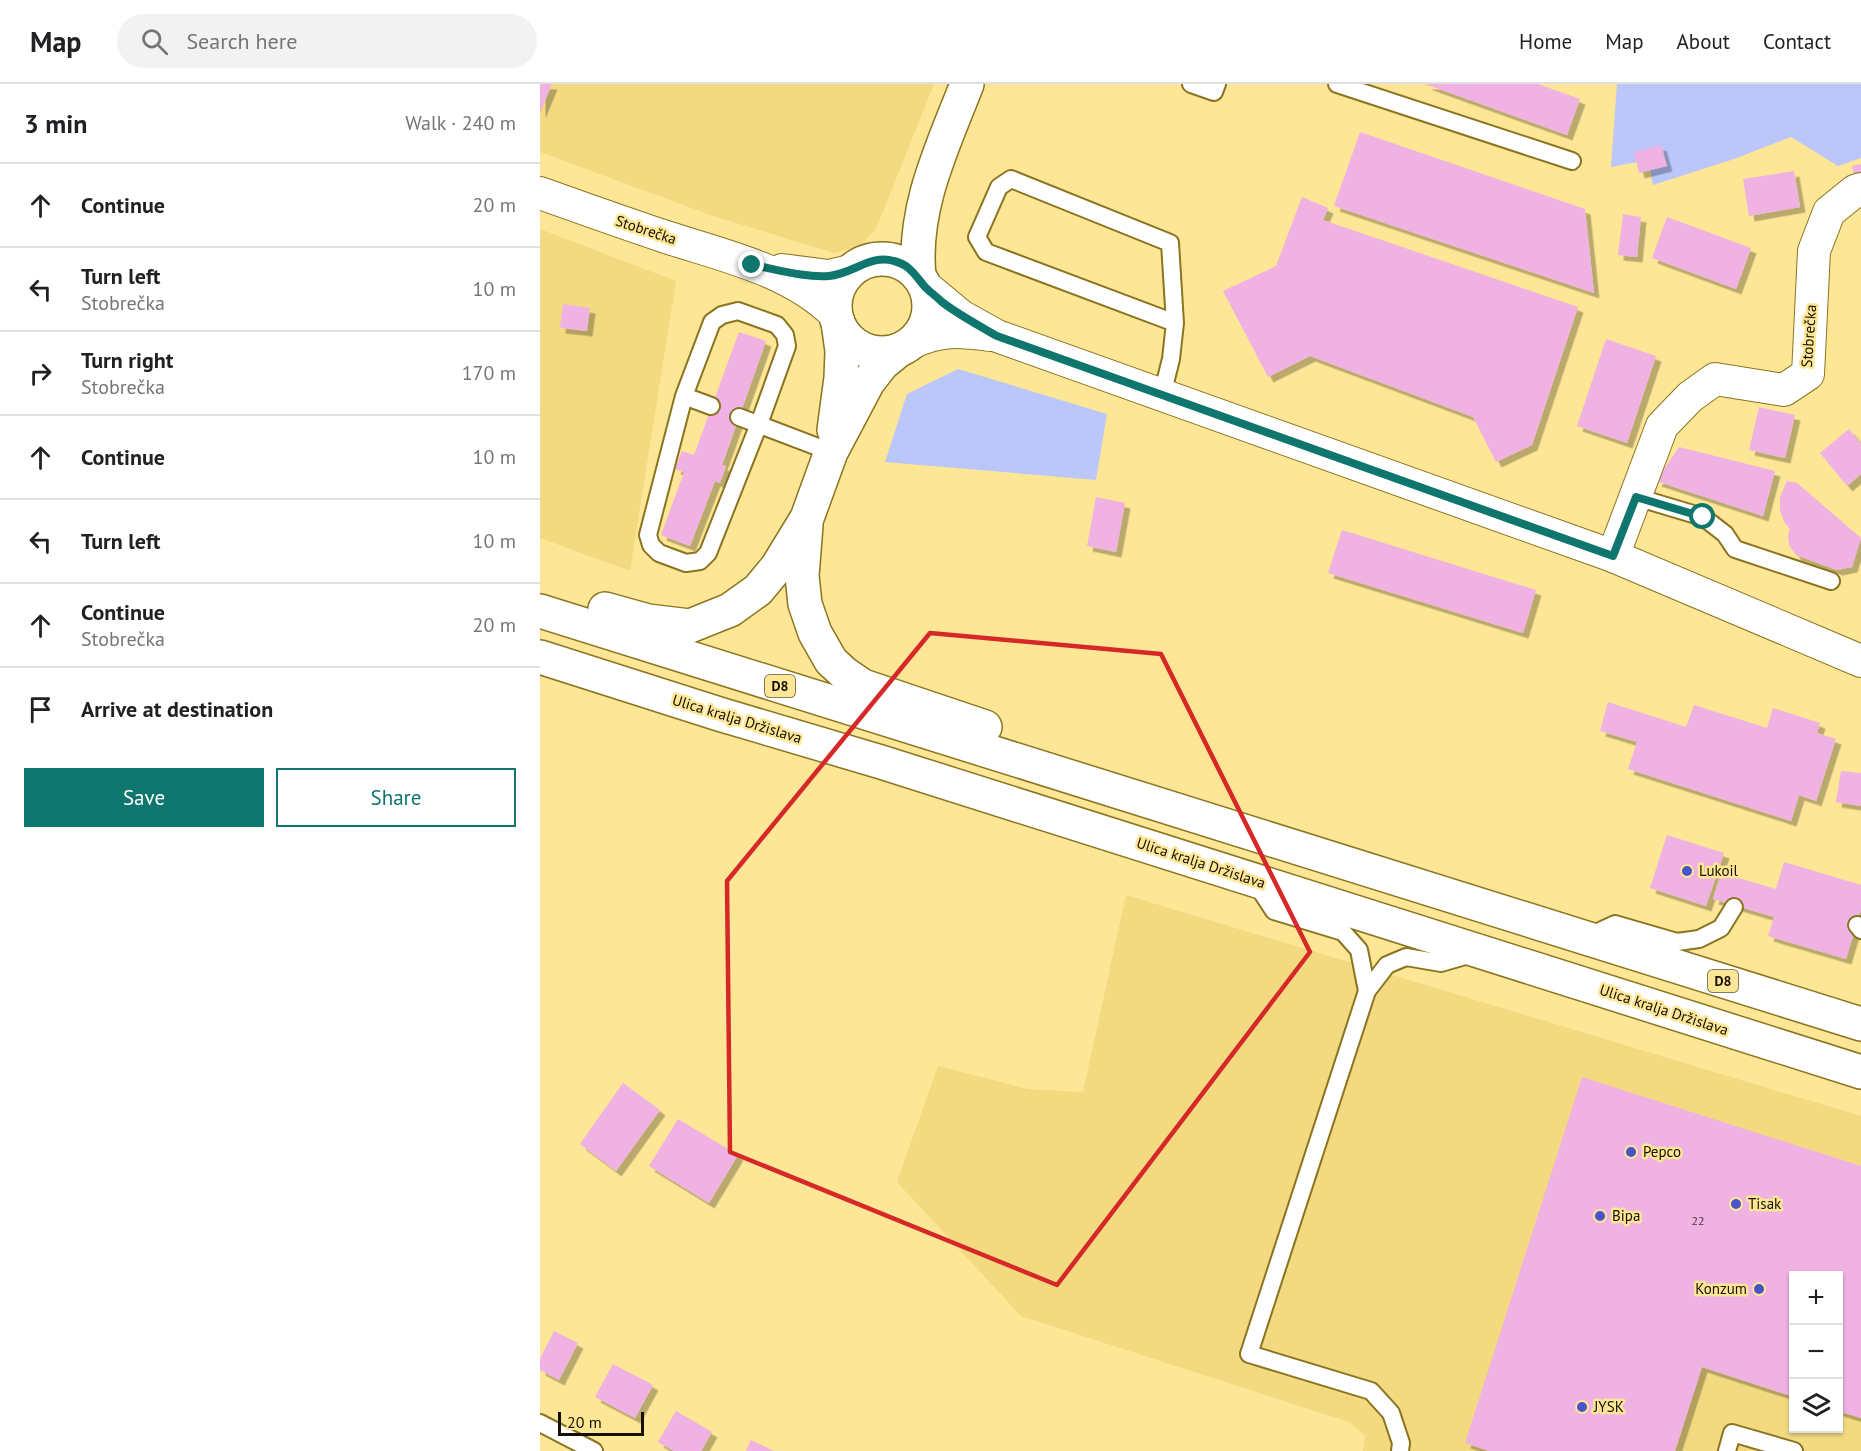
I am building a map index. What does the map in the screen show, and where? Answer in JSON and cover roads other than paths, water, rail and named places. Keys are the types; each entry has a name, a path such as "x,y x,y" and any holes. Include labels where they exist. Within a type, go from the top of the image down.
{"main road":[{"path":"545,612 599,607 648,621 690,626 730,610 758,590 777,567 807,518 831,452 868,382 882,364 922,331 928,317 929,302 922,281 916,245 926,193 967,84"},
{"path":"831,452 841,378 842,351 836,298 841,284 857,267 883,250 896,236 926,193"},
{"path":"857,267 878,259 893,260 907,266 922,281"},
{"path":"837,318 845,335 856,345 870,351 885,352 905,346"},
{"path":"807,518 802,576 805,604 814,633 831,661 844,674 863,686 987,727 1010,758"},
{"name":"D8","path":"545,612 1861,1024"},
{"name":"Ulica kralja Držislava","path":"540,657 881,762 1861,1072"}],"street":[{"name":"Stobrečka","path":"1613,556 1662,426 1690,397 1715,379 1784,390 1808,374 1814,251 1829,212 1855,191 1861,189"},
{"name":"Stobrečka","path":"540,193 752,265 806,289 821,300 837,318"},
{"name":"Stobrečka","path":"752,265 808,275 829,276 857,267"},
{"path":"922,281 961,316 997,336 1613,556 1861,661"},
{"path":"905,346 930,334 950,332 997,336"}],"lane":[{"path":"1191,84 1214,92 1217,84"},
{"path":"1337,84 1572,161"},
{"path":"1162,394 1171,359 1175,323 1170,243 1011,179 999,187 977,237 986,252 1175,323"},
{"path":"738,311 777,325 785,335 787,346 708,553 700,561 686,562 658,553 651,545 648,535 684,396 712,322 722,315 738,311"},
{"path":"684,396 711,406"},
{"path":"739,417 831,452"},
{"path":"1636,497 1703,517 1725,534 1735,549 1831,581"},
{"path":"1254,881 1274,911 1342,932 1359,950 1367,991"},
{"path":"1585,938 1615,924 1677,942 1699,939 1721,928 1734,907"},
{"path":"1400,1451 1401,1443 1391,1413 1371,1391 1249,1354 1367,991 1387,965 1406,957 1441,963 1479,951"},
{"path":"540,1423 594,1451"},
{"path":"1727,1451 1732,1433 1794,1451"}],"place":[{"name":"Lukoil","path":"1687,871"},
{"name":"Pepco","path":"1631,1152"},
{"name":"Tisak","path":"1736,1204"},
{"name":"Bipa","path":"1600,1216"},
{"name":"Konzum","path":"1759,1289"},
{"name":"JYSK","path":"1582,1407"}]}
